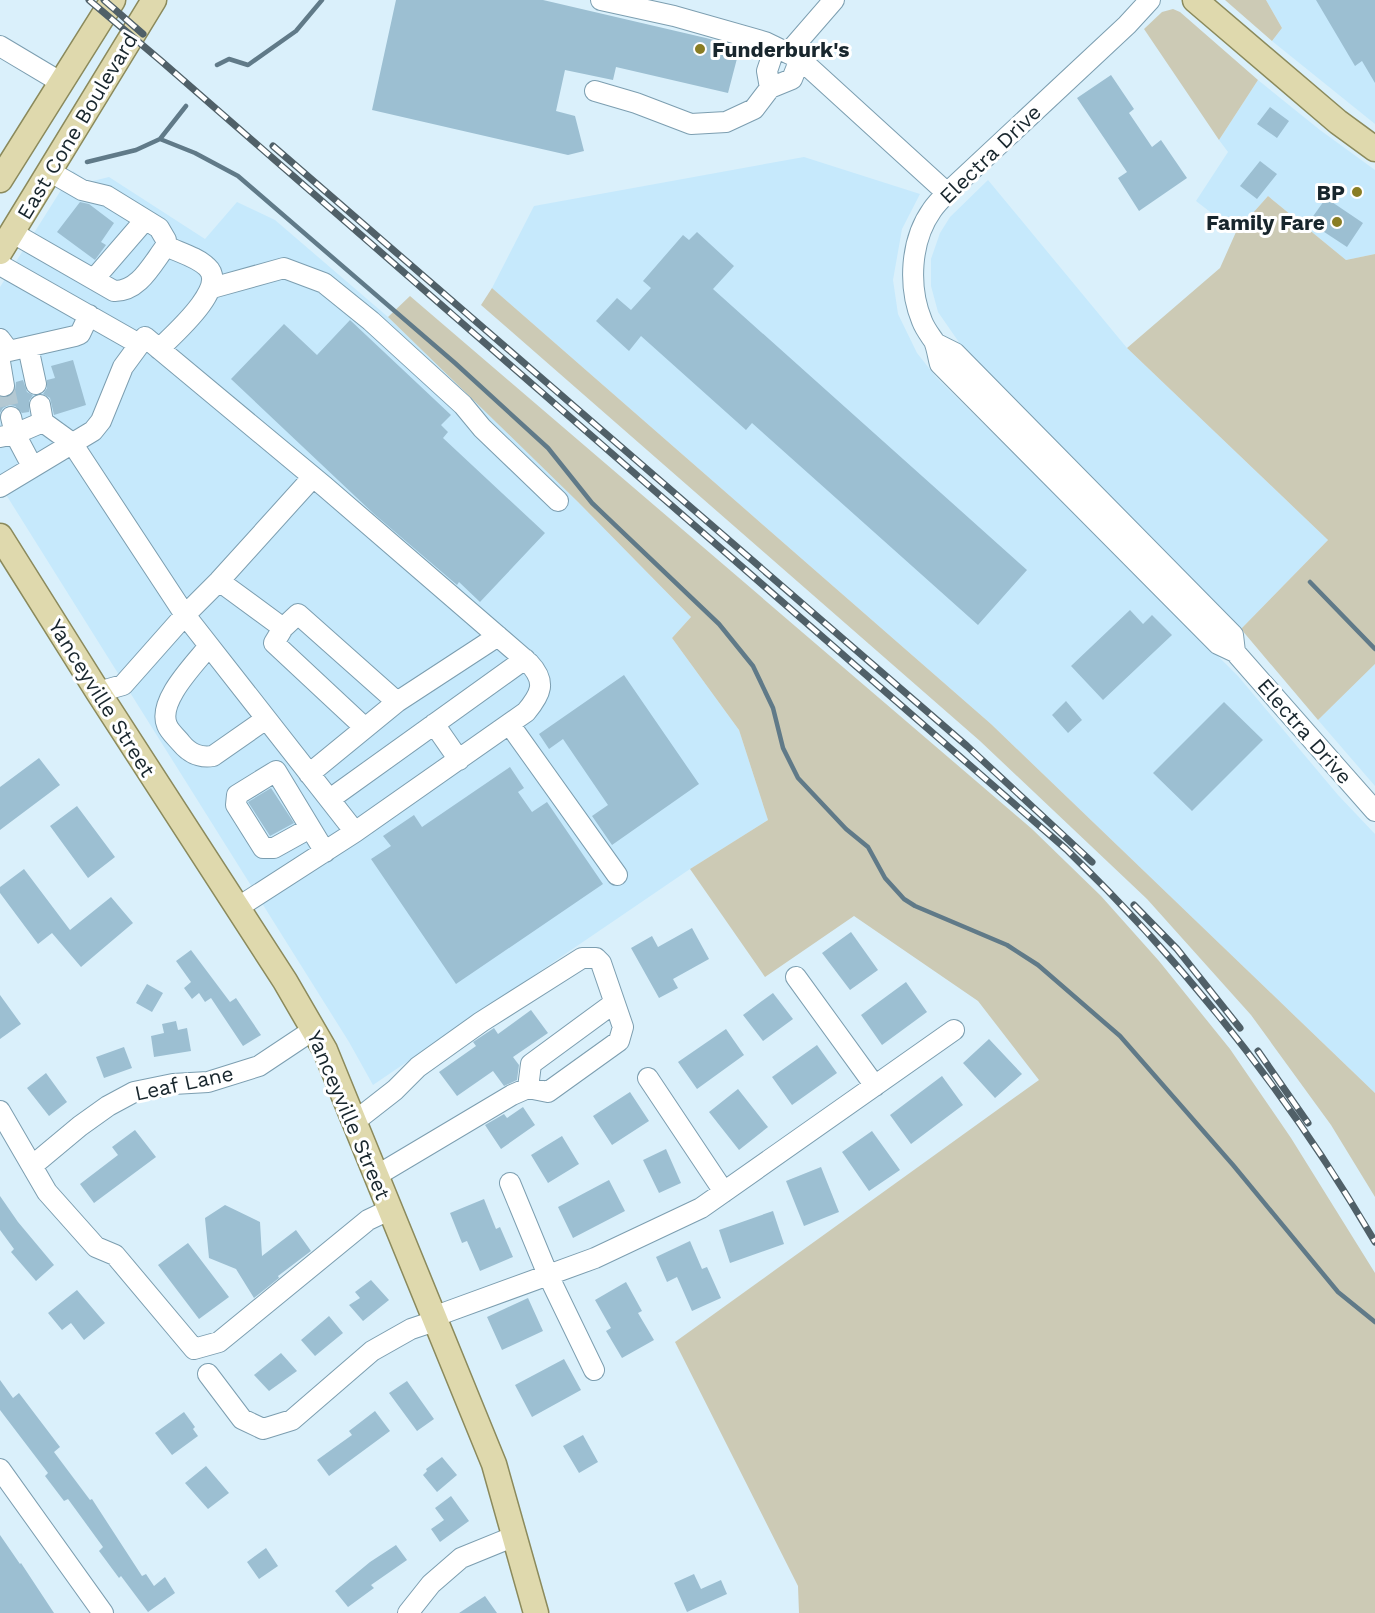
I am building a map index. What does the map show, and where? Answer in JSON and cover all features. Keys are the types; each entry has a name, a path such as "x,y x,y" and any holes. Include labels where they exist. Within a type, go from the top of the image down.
{"main road":[{"name":"East Cone Boulevard","path":"0,180 113,0"},
{"name":"East Cone Boulevard","path":"6,243 154,0"},
{"path":"1195,0 1338,122 1375,149"},
{"name":"Yanceyville Street","path":"0,536 285,981 325,1050 494,1464 536,1613"}],"street":[{"path":"601,0 675,8 788,53 947,193"},
{"path":"770,88 767,71 788,53 834,0"},
{"name":"Electra Drive","path":"1150,0 1127,25 947,193 932,210 924,223 915,252 916,303 923,322 935,343 940,364 1125,538 1218,644 1235,652 1375,811"},
{"path":"0,46 62,84"},
{"path":"595,92 636,103 691,124 726,122 754,109 770,88 792,80 788,53"},
{"path":"6,243 94,279 114,291 128,290 135,286 165,246 166,240 163,234 145,220 107,196 82,190 49,171"},
{"path":"94,279 145,220"},
{"path":"159,349 203,302 212,288 213,277 208,268 165,246"},
{"path":"0,265 140,344"},
{"path":"212,288 284,268 324,283 371,321 464,405 482,428 558,501"},
{"path":"7,351 80,334 89,315"},
{"path":"0,487 93,431 101,421 123,367 145,337 313,477 539,673 541,684 537,698 526,712 355,832 237,908"},
{"path":"7,351 36,384"},
{"path":"4,386 7,351"},
{"path":"32,466 9,429 41,413 72,443 185,615 355,832"},
{"path":"98,692 123,685 313,477"},
{"path":"219,581 283,628"},
{"path":"364,727 274,643 283,628 298,614 397,702"},
{"path":"309,774 397,702 498,636"},
{"path":"209,646 173,693 165,708 167,725 188,752 204,757 213,756 266,719"},
{"path":"330,799 525,659"},
{"path":"434,724 459,760"},
{"path":"510,724 617,875"},
{"path":"296,756 237,795 236,804 263,848 274,848 310,828"},
{"path":"276,771 325,852"},
{"path":"354,1122 395,1090 418,1067 481,1022 582,958 596,958 601,963 623,1027 619,1041 548,1092 528,1088 512,1095 376,1176"},
{"path":"796,977 875,1086"},
{"path":"528,1088 531,1064 614,1003"},
{"name":"Leaf Lane","path":"32,1166 80,1126 108,1106 134,1092 173,1084 208,1082 259,1066 313,1030"},
{"path":"208,1374 242,1419 263,1430 292,1420 372,1351 411,1329 595,1258 701,1208 954,1030"},
{"path":"648,1078 724,1192"},
{"path":"0,1111 47,1192 96,1247 115,1255 194,1349 219,1342 368,1220 390,1210"},
{"path":"510,1183 548,1275 594,1370"},
{"path":"0,1469 103,1613"},
{"path":"408,1613 431,1584 461,1558 515,1536"}],"shaded area":[{"path":"1225,0 1266,0 1282,28 1272,41"},
{"path":"1266,0 1375,0 1375,124 1272,41 1282,28"},
{"path":"1173,9 1180,12 1258,80 1219,140 1144,29 1162,12"},
{"path":"1258,80 1320,130 1375,170 1375,254 1346,260 1268,196 1236,232 1196,201 1228,152 1219,140"},
{"path":"804,157 920,194 902,229 893,280 898,314 917,353 936,377 1238,676 1338,795 1375,834 1375,1093 991,724 492,288 534,206"},
{"path":"73,171 89,182 109,177 205,239 237,202 275,220 388,317 578,502 691,617 672,638 739,730 768,820 690,869 373,1085 349,1042 0,485 0,287"},
{"path":"988,180 1127,348 1328,540 1241,629 965,351 938,312 931,286 931,259 940,233 950,217"},
{"path":"1268,196 1346,260 1375,254 1375,664 1318,720 1241,629 1328,540 1127,348 1220,268 1236,232"},
{"path":"492,288 991,724 1375,1093 1375,1197 1331,1125 1251,1015 1147,899 980,741 481,305"},
{"path":"410,296 1032,829 1101,896 1159,961 1230,1049 1291,1138 1375,1273 1375,1613 799,1613 798,1586 675,1342 1039,1080 978,1001 854,916 765,977 690,869 768,820 739,730 672,638 691,617 578,502 388,317"},
{"path":"1375,664 1375,786 1318,720"}],"building":[{"path":"396,0 543,0 740,47 728,93 616,67 613,80 565,70 556,111 575,116 584,151 568,155 372,110"},
{"path":"1316,0 1375,0 1375,83 1362,61 1355,66"},
{"path":"1111,75 1134,109 1129,113 1152,147 1161,140 1187,178 1139,211 1118,178 1127,172 1077,98"},
{"path":"1270,107 1289,121 1277,138 1257,124"},
{"path":"1260,161 1277,174 1257,199 1240,186"},
{"path":"1326,198 1363,223 1347,247 1309,222"},
{"path":"80,202 89,204 114,223 101,242 106,245 95,260 57,232"},
{"path":"697,232 734,266 713,289 1027,570 978,625 752,423 746,430 641,336 629,351 596,321 617,298 631,310 651,288 643,281 683,235 689,240"},
{"path":"350,320 451,415 441,425 448,432 443,438 545,533 480,602 459,582 457,585 374,514 231,379 284,324 317,355"},
{"path":"73,360 86,405 54,415 50,398 43,394 47,388 47,380 55,378 51,366"},
{"path":"23,380 27,392 33,395 29,401 29,412 22,413 15,406 9,405 0,413 0,397 11,396 16,382"},
{"path":"1130,610 1143,624 1152,615 1172,635 1103,700 1071,666"},
{"path":"624,675 699,784 612,845 592,816 608,805 563,739 549,749 539,734"},
{"path":"1066,701 1082,720 1068,733 1052,715"},
{"path":"1224,702 1263,740 1192,811 1153,773"},
{"path":"39,758 60,785 0,830 0,787"},
{"path":"510,767 524,788 518,792 532,812 547,802 603,884 456,984 371,859 391,846 383,836 414,815 422,827"},
{"path":"271,788 294,823 270,836 248,802"},
{"path":"77,806 115,857 88,878 50,826"},
{"path":"24,869 70,930 111,897 133,923 81,967 52,933 38,944 0,893 0,887"},
{"path":"692,928 709,959 673,979 678,988 659,998 631,948 652,936 658,947"},
{"path":"851,932 878,970 850,990 822,953"},
{"path":"191,950 230,1002 236,998 261,1035 243,1046 211,998 205,1002 199,993 192,999 184,988 191,982 176,961"},
{"path":"906,982 927,1012 882,1045 861,1015"},
{"path":"147,984 163,993 152,1012 136,1003"},
{"path":"773,993 793,1019 763,1041 743,1015"},
{"path":"0,995 21,1024 0,1039"},
{"path":"531,1010 548,1033 513,1057 519,1065 517,1080 504,1086 493,1071 457,1096 439,1072 476,1046 473,1042 494,1028 498,1034"},
{"path":"176,1021 178,1030 187,1028 191,1051 154,1057 151,1036 164,1033 162,1024"},
{"path":"726,1029 744,1055 697,1089 678,1062"},
{"path":"989,1039 1022,1074 995,1098 963,1063"},
{"path":"817,1045 837,1073 792,1105 772,1077"},
{"path":"124,1047 132,1068 104,1078 96,1057"},
{"path":"46,1073 67,1102 49,1116 27,1088"},
{"path":"942,1076 963,1105 911,1144 890,1115"},
{"path":"738,1089 768,1127 739,1150 709,1112"},
{"path":"630,1092 649,1121 612,1145 593,1116"},
{"path":"523,1107 535,1125 501,1149 485,1125 504,1114 507,1118"},
{"path":"135,1130 156,1157 94,1203 80,1184 118,1155 112,1147"},
{"path":"872,1131 900,1170 869,1191 842,1152"},
{"path":"562,1136 579,1164 548,1183 531,1155"},
{"path":"666,1149 681,1183 659,1193 643,1160"},
{"path":"821,1167 839,1212 804,1226 786,1181"},
{"path":"609,1180 625,1211 573,1238 558,1207"},
{"path":"0,1196 18,1222 54,1265 36,1281 11,1252 14,1249 0,1230"},
{"path":"484,1199 496,1229 500,1227 513,1257 480,1271 467,1241 462,1243 450,1213"},
{"path":"225,1205 260,1222 262,1256 296,1230 311,1251 254,1298 236,1269 209,1258 205,1218"},
{"path":"773,1211 784,1244 730,1263 719,1230"},
{"path":"690,1241 702,1269 707,1267 721,1298 692,1311 677,1277 667,1282 656,1257"},
{"path":"188,1243 229,1297 199,1319 158,1265"},
{"path":"371,1280 389,1300 363,1321 349,1305 360,1298 355,1292"},
{"path":"626,1282 642,1311 638,1313 654,1340 622,1358 606,1331 611,1328 595,1300"},
{"path":"77,1290 105,1323 84,1340 71,1323 62,1330 48,1313"},
{"path":"528,1298 543,1331 502,1350 487,1317"},
{"path":"329,1316 343,1333 315,1356 301,1340"},
{"path":"281,1353 297,1371 269,1391 254,1375"},
{"path":"564,1359 581,1390 532,1417 515,1385"},
{"path":"0,1380 13,1398 19,1393 60,1447 54,1452 90,1500 92,1499 142,1576 146,1574 154,1586 165,1577 175,1593 148,1612 121,1576 119,1578 99,1551 103,1547 68,1499 64,1501 45,1476 48,1473 0,1410"},
{"path":"407,1381 434,1419 417,1431 389,1393"},
{"path":"375,1411 390,1431 329,1476 317,1460 352,1435 349,1431"},
{"path":"184,1412 195,1427 193,1429 198,1436 172,1455 155,1433"},
{"path":"583,1435 598,1462 579,1473 563,1446"},
{"path":"442,1457 457,1475 437,1492 423,1475 426,1469"},
{"path":"206,1466 229,1493 208,1509 185,1483"},
{"path":"451,1496 469,1521 440,1542 431,1529 444,1520 435,1508"},
{"path":"0,1535 21,1563 54,1613 0,1613"},
{"path":"396,1545 407,1560 371,1585 374,1588 348,1607 335,1591 370,1562"},
{"path":"266,1548 278,1566 259,1579 247,1562"},
{"path":"694,1574 701,1589 721,1580 727,1594 687,1612 674,1583"},
{"path":"485,1596 497,1613 459,1613"}],"waterway":[{"path":"217,65 229,59 248,65 296,31 322,0"},
{"path":"160,139 186,106"},
{"path":"87,162 136,150 160,139 195,153 238,176 455,363 548,448 592,503 719,624 753,666 773,708 783,748 798,778 846,829 868,847 885,878 904,899 915,906 1007,945 1038,965 1120,1036 1233,1165 1338,1292 1375,1322"},
{"path":"1310,582 1375,649"}],"tunnel":[{"path":"4,386 11,417"}],"railway":[{"path":"89,0 1066,849 1153,939 1234,1035 1308,1136 1375,1242"},
{"path":"104,0 143,34"},
{"path":"273,146 967,746 1092,862"},
{"path":"1134,905 1177,949 1240,1028"},
{"path":"1258,1051 1308,1123"}],"place":[{"name":"Funderburk's","path":"700,49"},
{"name":"BP","path":"1357,192"},
{"name":"Family Fare","path":"1337,222"}]}
